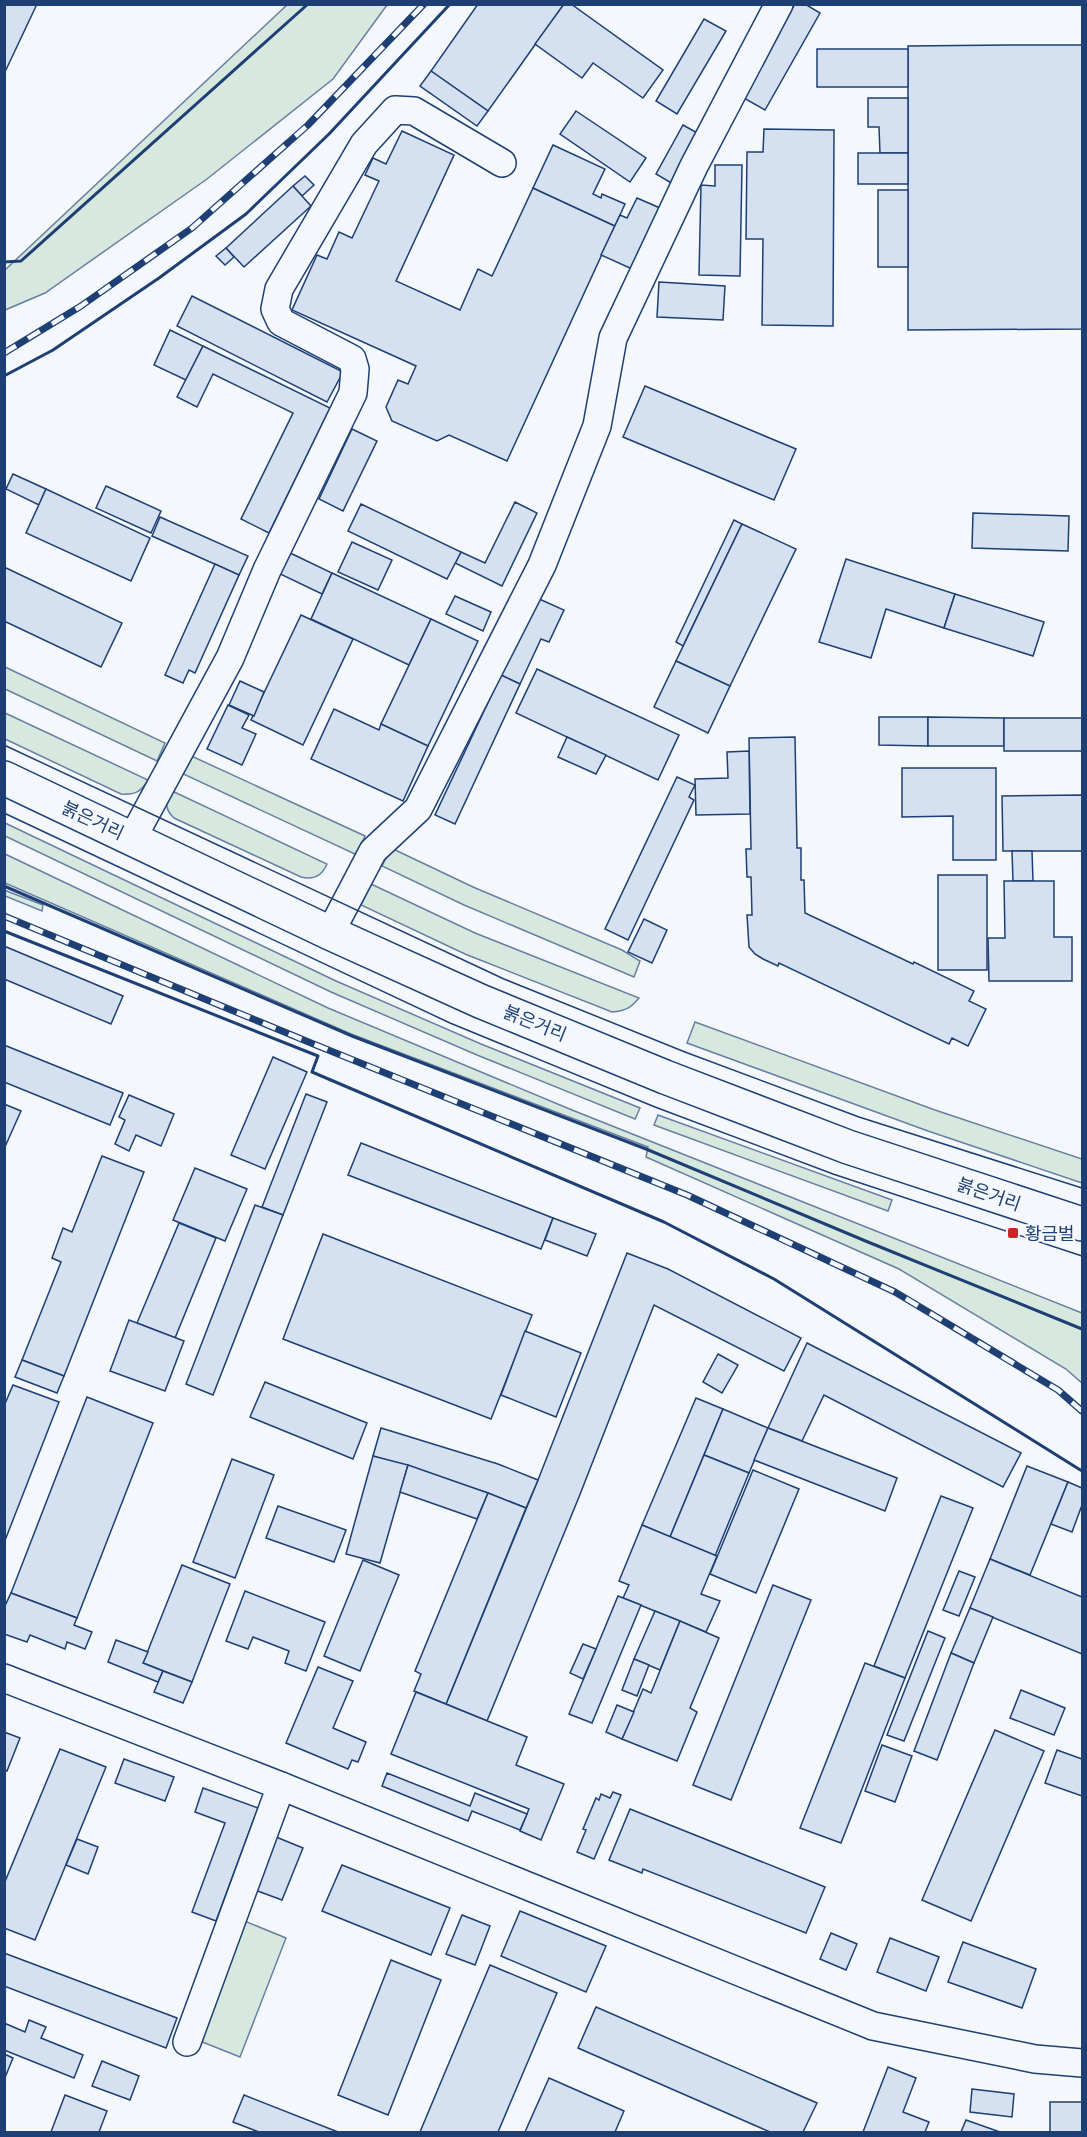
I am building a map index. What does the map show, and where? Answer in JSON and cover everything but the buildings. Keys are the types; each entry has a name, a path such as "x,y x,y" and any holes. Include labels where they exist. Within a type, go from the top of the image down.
{"main road":[{"name":"붉은거리","path":"4,778 330,933 480,1000 665,1077 848,1147 1083,1224"}],"street":[{"path":"330,933 372,851 418,809 542,565 597,426 613,338 694,166 779,4"},
{"path":"132,839 230,658 267,570 352,393 355,369 352,359 282,322 275,309 279,289 364,144 395,110 414,111 502,163"},
{"path":"4,1678 280,1786 873,2026 1024,2057 1083,2063"},
{"path":"187,2042 280,1786"}],"shaded area":[{"path":"288,4 387,5 333,79 207,179 45,293 5,310 5,270"},
{"path":"5,667 165,743 157,761 5,689"},
{"path":"5,713 148,780 137,792 121,794 5,739"},
{"path":"187,754 365,836 357,855 179,772"},
{"path":"170,790 327,864 323,872 309,878 301,877 174,818 167,805"},
{"path":"5,823 336,981 481,1044 640,1108 635,1119 477,1055 331,992 5,836"},
{"path":"391,848 473,887 622,950 640,961 634,977 464,905 382,866"},
{"path":"5,854 328,1008 572,1110 1082,1313 1082,1383 1066,1369 899,1269 646,1157 648,1147 351,1034 5,883"},
{"path":"371,884 475,933 639,998 627,1008 612,1012 465,954 361,905"},
{"path":"4,890 43,905 42,911 5,896"},
{"path":"695,1022 935,1110 1082,1159 1082,1183 928,1131 687,1043"},
{"path":"658,1115 892,1200 888,1211 654,1125"},
{"path":"242,1920 286,1938 240,2057 195,2039"}],"tram line":[{"path":"4,745 504,979 685,1052 859,1117 1082,1188"},
{"path":"4,813 450,1023 655,1107 833,1174 1082,1256"}],"railway":[{"path":"4,353 81,306 192,228 308,125 424,4"},
{"path":"4,916 687,1195 895,1292 1058,1390 1082,1411"}],"wall":[{"path":"4,262 21,261 308,4"},
{"path":"4,376 53,350 159,278 246,214 329,134 450,4"},
{"path":"4,886 352,1036 646,1149 1082,1329"},
{"path":"4,931 318,1056 312,1072 664,1222 774,1279 1082,1471"}],"place":[{"name":"황금벌","path":"1013,1233"}]}
